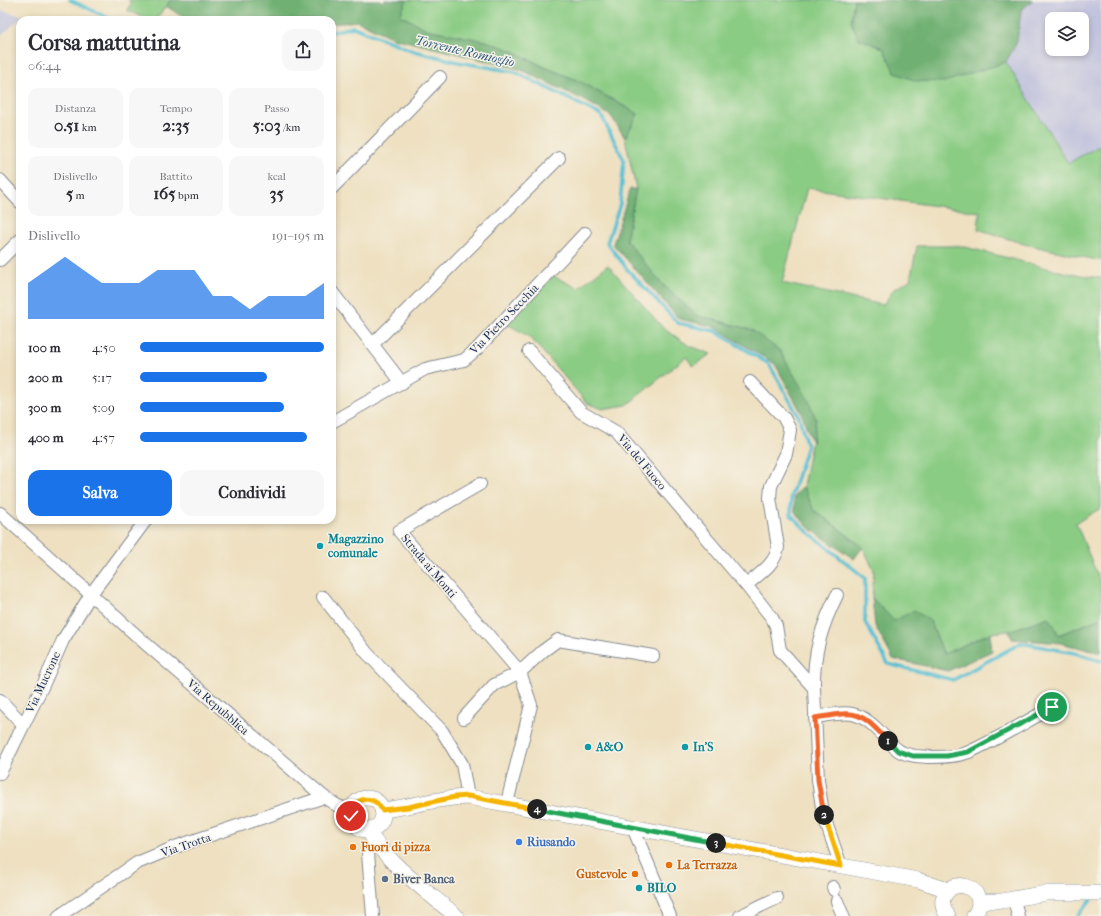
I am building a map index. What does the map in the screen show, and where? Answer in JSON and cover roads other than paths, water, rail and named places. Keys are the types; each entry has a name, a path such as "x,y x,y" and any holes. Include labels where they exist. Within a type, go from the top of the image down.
{"main road":[{"path":"382,810 408,807 455,797 468,796 918,880 948,890"},
{"path":"371,836 380,823 382,810 376,801 366,798 356,802 351,811 352,820 358,828 371,836 398,865 456,916"},
{"path":"948,916 943,907 943,901 948,890 953,887 964,886 974,891 979,901 979,907 974,916"},
{"path":"979,901 1002,901 1046,893 1101,893"}],"street":[{"path":"336,184 440,77"},
{"path":"373,344 559,158"},
{"path":"0,180 16,198"},
{"name":"Via Pietro Secchia","path":"336,420 425,369 464,360 482,343 585,233"},
{"path":"0,260 16,244"},
{"path":"336,297 402,383"},
{"name":"Via del Fuoco","path":"529,351 581,412 616,432 746,585 772,618 776,626 780,650 814,688"},
{"path":"746,585 773,561 777,554 778,547 770,498 772,486 786,454 790,430 784,418 750,382"},
{"name":"Strada ai Monti","path":"480,484 399,531 520,672 531,704 507,803"},
{"name":"Via Repubblica","path":"0,513 146,644 324,797 336,805 351,811"},
{"name":"Via Mucrone","path":"0,773 44,683 63,640 91,594 143,524"},
{"path":"837,595 824,620 817,643 814,688 818,780 823,814 841,866"},
{"path":"323,597 367,653 442,731 462,764 468,796"},
{"path":"464,718 494,685 520,672 543,650 558,640 653,656"},
{"path":"0,700 23,724"},
{"path":"815,718 848,712 860,715 875,727 898,751 913,756 947,756 968,752 1052,707"},
{"name":"Via Trotta","path":"59,916 137,863 178,846 324,797"},
{"path":"633,828 670,916"},
{"path":"371,836 368,853 373,916"},
{"path":"834,893 843,916"},
{"path":"740,916 777,898"},
{"path":"1014,899 1018,916"}],"waterway":[{"name":"Torrente Romioglio","path":"70,0 104,16"},
{"name":"Torrente Romioglio","path":"336,31 353,27 414,51 458,62 515,72 601,115 624,160 620,204 607,243 627,269 678,323 715,331 769,364 799,417 807,446 791,496 791,515 808,532 865,578 865,622 888,664 953,680 1021,643 1075,653 1101,661"},
{"name":"Torrente Romioglio","path":"1078,916 1092,898"}],"place":[{"name":"Magazzino comunale","path":"320,546"},
{"name":"A&O","path":"588,747"},
{"name":"In'S","path":"685,747"},
{"name":"Riusando","path":"519,842"},
{"name":"Fuori di pizza","path":"353,847"},
{"name":"La Terrazza","path":"669,865"},
{"name":"Gustevole","path":"635,874"},
{"name":"Biver Banca","path":"385,879"},
{"name":"BILO","path":"639,888"}]}
